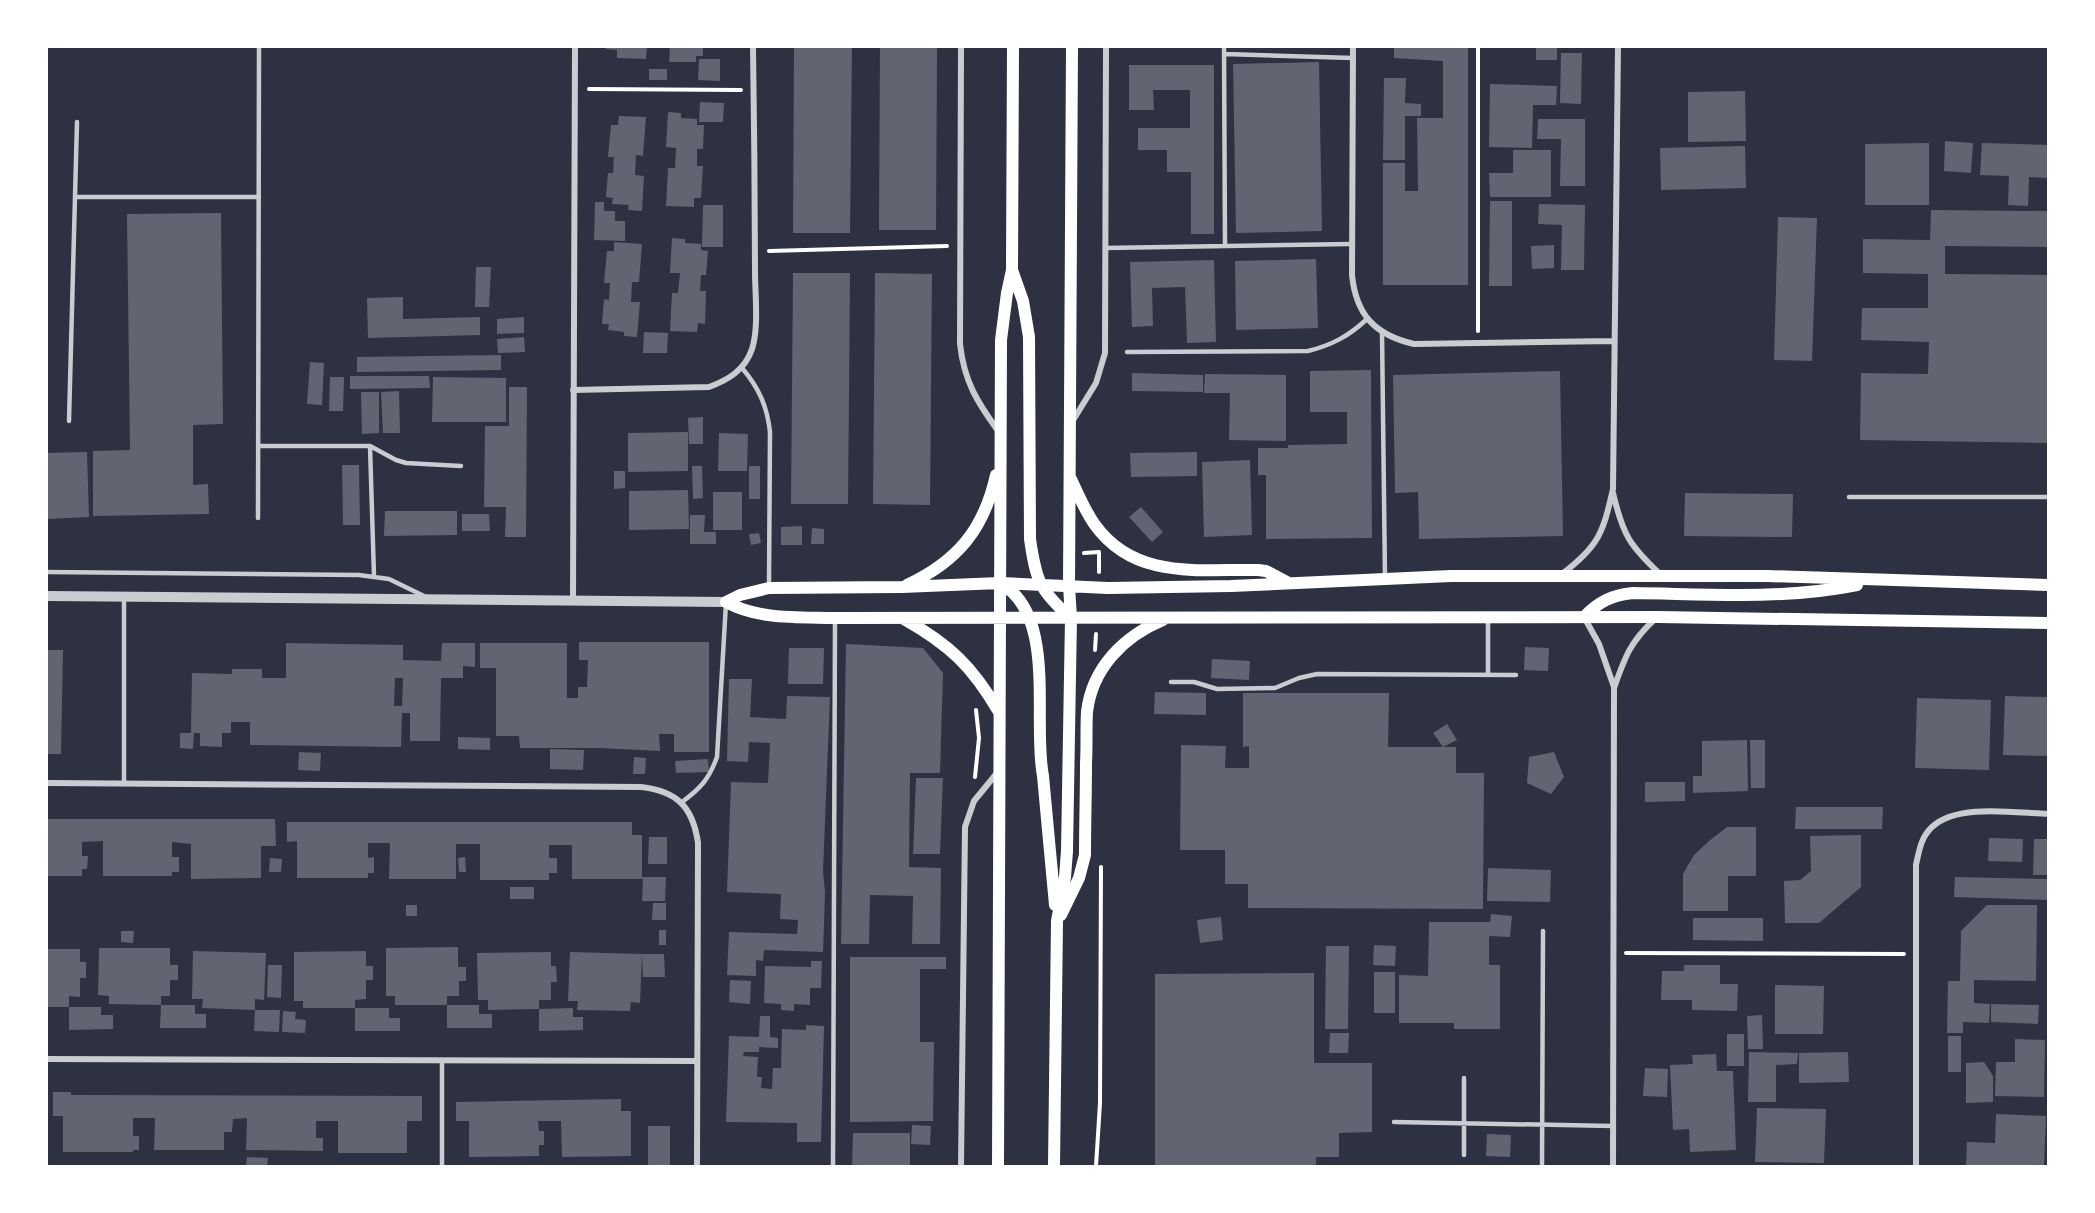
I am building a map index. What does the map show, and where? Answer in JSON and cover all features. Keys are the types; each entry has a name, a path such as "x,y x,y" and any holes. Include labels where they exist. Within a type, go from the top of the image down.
{"main road":[{"path":"998,1167 1001,340 1005,301 1012,270 1013,46"},
{"path":"1057,921 1067,851 1071,618 1069,586 1072,46"},
{"path":"1012,270 1023,301 1029,337 1030,538 1034,570 1049,597 1071,618"},
{"path":"902,587 924,577 945,563 963,546 978,526 989,503 1001,453"},
{"path":"1070,475 1094,524 1109,542 1129,556 1150,565 1174,570 1266,571 1288,583"},
{"path":"726,602 754,590 770,588 902,587 1000,583 1142,588 1560,575 1767,576 2049,585"},
{"path":"1584,617 1594,607 1619,594 1774,595 1808,593 1876,581"},
{"path":"1000,583 1011,589 1029,617 1039,646 1039,757 1043,776 1057,921 1054,1167"},
{"path":"726,602 754,614 835,618 1658,616 2049,623"},
{"path":"1057,921 1074,890 1085,855 1088,710 1094,684 1107,661 1125,642 1147,627 1169,617"},
{"path":"903,618 934,636 961,658 983,684 999,713"}],"street":[{"path":"573,600 575,46"},
{"path":"573,390 709,387 727,380 742,368 752,349 755,329 753,46"},
{"path":"961,46 960,344 965,376 972,391 1001,434"},
{"path":"1070,425 1096,383 1105,353 1106,46"},
{"path":"1353,46 1351,244 1353,291 1367,319 1396,340 1414,344 1613,341"},
{"path":"1618,46 1613,489 1619,518 1627,539 1641,556 1662,575"},
{"path":"1560,575 1592,549 1606,522 1613,489"},
{"path":"46,596 726,602"},
{"path":"1614,688 1629,648 1658,616"},
{"path":"1584,617 1599,644 1614,688 1613,1167"},
{"path":"961,1167 965,827 974,801 999,770"},
{"path":"46,783 641,787 670,794 682,802 691,815 698,843 697,1167"},
{"path":"1916,1167 1917,865 1920,845 1931,827 1949,816 1969,812 2049,814"},
{"path":"46,1059 697,1061"}],"lane":[{"path":"258,518 259,46"},
{"path":"1224,46 1225,246"},
{"path":"1224,54 1353,58"},
{"path":"69,422 77,122"},
{"path":"75,197 259,197"},
{"path":"1105,248 1351,244"},
{"path":"1127,352 1308,351 1341,340 1367,319"},
{"path":"1382,332 1384,579"},
{"path":"742,368 754,381 763,397 768,414 770,588"},
{"path":"258,446 370,446 406,463 461,466"},
{"path":"370,446 374,576"},
{"path":"1849,496 2049,497"},
{"path":"46,573 374,576 403,585 429,599"},
{"path":"124,597 124,783"},
{"path":"682,802 698,790 710,775 717,757 726,602"},
{"path":"1488,616 1488,675"},
{"path":"833,1167 835,618"},
{"path":"1171,682 1194,682 1217,690 1275,688 1299,678 1317,674 1516,675"},
{"path":"1542,1167 1543,931"},
{"path":"442,1061 442,1167"},
{"path":"1464,1077 1464,1155"},
{"path":"1394,1122 1613,1126"}],"path":[{"path":"1478,46 1478,342"},
{"path":"574,89 754,90"},
{"path":"755,251 960,246"},
{"path":"974,781 980,738 975,706"},
{"path":"1096,1167 1100,1103 1101,855"},
{"path":"1614,952 1916,955"}],"building":[{"path":"606,46 647,46 646,59 617,58 617,50 606,49"},
{"path":"670,46 703,46 703,56 696,56 696,62 669,62"},
{"path":"794,46 852,46 850,233 793,233"},
{"path":"880,46 937,46 936,230 879,230"},
{"path":"1394,46 1468,46 1468,285 1383,285 1383,163 1405,163 1405,191 1418,191 1417,118 1443,118 1443,61 1394,58"},
{"path":"1536,46 1557,46 1557,60 1536,60"},
{"path":"1561,53 1582,53 1581,104 1560,103"},
{"path":"699,59 720,59 720,81 698,80"},
{"path":"1319,62 1322,231 1236,233 1233,64"},
{"path":"1129,65 1214,65 1214,234 1191,234 1191,172 1167,172 1167,150 1138,150 1138,128 1190,128 1190,90 1153,90 1154,110 1129,110"},
{"path":"649,69 667,69 667,80 649,80"},
{"path":"1384,78 1406,78 1405,103 1421,104 1421,116 1405,116 1405,160 1383,160"},
{"path":"1490,84 1557,86 1556,105 1533,105 1532,148 1489,147"},
{"path":"1745,91 1746,141 1688,142 1688,92"},
{"path":"700,102 724,103 723,122 699,122"},
{"path":"668,112 681,113 681,118 697,119 697,125 704,125 703,149 697,149 697,166 703,166 701,198 694,198 694,207 666,206 668,168 675,168 676,148 666,147"},
{"path":"619,116 646,117 643,156 636,155 635,175 644,176 642,211 628,210 629,205 612,204 613,198 606,197 608,173 613,173 614,157 608,157 611,125 618,125"},
{"path":"1538,119 1585,119 1585,186 1560,186 1561,139 1537,139"},
{"path":"1945,141 1973,143 1971,173 1944,171"},
{"path":"1929,143 1929,205 1865,205 1865,144"},
{"path":"1982,143 2048,145 2048,178 2029,177 2028,206 2008,205 2009,176 1980,175"},
{"path":"1745,146 1746,188 1661,190 1660,148"},
{"path":"1513,150 1551,150 1551,197 1490,197 1489,173 1513,173"},
{"path":"1490,201 1512,201 1512,286 1489,286"},
{"path":"595,202 604,202 604,211 615,211 615,221 625,221 625,241 594,240"},
{"path":"1539,204 1585,205 1584,270 1561,270 1562,225 1538,224"},
{"path":"703,205 723,205 723,247 702,247"},
{"path":"1931,210 2048,211 2048,247 1945,246 1945,274 2048,275 2048,443 1860,440 1861,373 1928,374 1929,342 1861,340 1862,308 1928,308 1928,274 1863,273 1863,239 1930,240"},
{"path":"221,213 223,424 193,425 193,485 208,484 209,514 93,516 93,451 130,450 127,214"},
{"path":"1778,217 1817,218 1812,361 1774,360"},
{"path":"672,238 685,239 685,243 701,244 701,250 708,251 706,275 701,275 700,291 706,291 705,324 698,323 697,332 670,331 672,293 678,293 680,273 670,273"},
{"path":"614,242 642,244 639,282 632,282 631,302 640,302 637,337 624,336 624,332 608,330 609,324 602,324 604,299 609,300 610,283 604,283 607,251 614,251"},
{"path":"1554,245 1554,268 1532,269 1531,246"},
{"path":"1316,259 1318,328 1236,330 1235,261"},
{"path":"1214,260 1216,342 1187,343 1185,287 1152,288 1153,326 1132,327 1130,262"},
{"path":"476,267 491,267 489,307 475,307"},
{"path":"793,273 850,273 848,504 791,504"},
{"path":"875,273 932,274 930,505 873,504"},
{"path":"403,297 403,319 480,317 480,335 368,338 367,298"},
{"path":"524,317 524,333 497,334 497,319"},
{"path":"644,332 668,333 667,353 643,353"},
{"path":"524,337 525,352 498,353 497,339"},
{"path":"501,355 501,370 357,372 357,357"},
{"path":"310,362 324,363 322,405 307,404"},
{"path":"1371,370 1372,538 1266,539 1266,475 1258,475 1258,448 1347,444 1347,412 1310,412 1310,371"},
{"path":"1560,371 1563,536 1419,539 1418,492 1395,493 1393,375"},
{"path":"1132,373 1203,375 1203,392 1132,391"},
{"path":"1205,374 1286,375 1286,441 1229,440 1230,393 1204,393"},
{"path":"350,376 429,376 430,388 350,389"},
{"path":"330,377 344,377 343,411 329,411"},
{"path":"433,377 506,378 506,422 432,422"},
{"path":"509,387 527,387 526,537 505,537 506,507 484,507 485,426 509,426"},
{"path":"399,391 400,433 383,433 381,392"},
{"path":"361,392 379,392 379,433 362,434"},
{"path":"703,417 703,444 689,444 688,418"},
{"path":"688,432 688,471 628,472 628,433"},
{"path":"719,433 748,434 747,471 718,471"},
{"path":"87,452 89,517 46,519 46,453"},
{"path":"1197,452 1197,476 1131,477 1130,453"},
{"path":"1250,460 1252,535 1204,537 1202,462"},
{"path":"342,465 359,465 360,525 343,525"},
{"path":"692,466 702,466 703,498 693,499"},
{"path":"749,466 760,466 760,499 749,499"},
{"path":"614,471 625,471 625,488 614,489"},
{"path":"688,490 689,529 629,530 629,491"},
{"path":"713,492 742,492 742,530 713,530"},
{"path":"1685,493 1793,494 1792,537 1684,536"},
{"path":"1141,507 1163,532 1152,542 1129,517"},
{"path":"385,511 457,511 457,535 384,536"},
{"path":"462,514 489,514 490,531 462,531"},
{"path":"690,515 705,515 704,532 716,532 716,544 690,544"},
{"path":"802,526 802,545 781,545 781,527"},
{"path":"812,528 824,529 824,544 811,544"},
{"path":"759,533 761,543 751,545 749,534"},
{"path":"579,642 709,642 709,752 674,752 674,734 659,734 660,751 520,748 519,736 496,736 496,668 480,668 480,643 567,643 567,698 578,698 578,687 587,687 588,660 579,660"},
{"path":"286,643 403,645 403,660 441,661 442,643 475,643 475,667 463,666 463,678 441,678 440,741 410,741 410,713 402,713 401,747 250,745 250,722 231,722 231,733 222,733 222,747 200,746 200,733 194,733 193,749 180,748 180,733 191,733 192,673 232,674 232,669 262,669 262,678 286,678","holes":["395,678 403,678 402,706 394,706"]},
{"path":"846,644 923,648 943,673 940,773 910,773 909,867 941,868 940,944 912,944 913,896 870,895 869,944 841,944"},
{"path":"1525,647 1549,648 1548,671 1524,670"},
{"path":"789,648 824,648 823,684 788,684"},
{"path":"46,650 63,650 61,754 46,754"},
{"path":"1212,659 1250,661 1249,680 1211,678"},
{"path":"729,679 752,679 750,717 786,719 787,696 830,697 823,871 825,892 823,952 764,950 763,961 756,960 756,976 727,975 729,932 797,934 798,920 780,919 781,894 727,892 731,782 768,783 770,743 749,742 748,762 727,761"},
{"path":"1155,692 1206,693 1206,715 1154,714"},
{"path":"1243,693 1389,693 1388,747 1456,747 1456,773 1484,773 1483,909 1248,908 1248,884 1225,884 1225,850 1180,850 1181,745 1226,746 1225,768 1249,768 1249,746 1243,747"},
{"path":"2005,696 2048,697 2048,756 2003,755"},
{"path":"1917,698 1991,700 1989,770 1915,768"},
{"path":"1447,724 1457,740 1443,747 1433,733"},
{"path":"458,737 490,738 490,750 458,749"},
{"path":"1747,740 1748,791 1693,793 1693,776 1702,776 1702,741"},
{"path":"1750,740 1765,740 1765,788 1751,788"},
{"path":"550,749 584,750 583,770 550,769"},
{"path":"299,752 321,753 320,771 298,770"},
{"path":"1554,752 1564,777 1551,794 1527,783 1529,757"},
{"path":"634,757 646,758 645,774 633,774"},
{"path":"708,759 709,772 676,773 675,761"},
{"path":"916,778 943,778 940,854 913,854"},
{"path":"1645,782 1685,782 1685,801 1645,802"},
{"path":"1796,807 1883,807 1882,829 1795,829"},
{"path":"46,819 275,819 276,846 261,846 261,878 191,879 191,844 172,842 172,857 179,857 179,872 172,872 172,876 103,876 103,841 82,842 82,856 88,856 87,869 82,869 82,876 46,876"},
{"path":"287,822 632,822 632,835 642,835 642,877 666,877 665,901 642,901 643,879 572,879 572,845 549,845 549,858 557,858 557,873 549,873 549,880 480,880 480,844 456,844 456,879 389,879 390,843 368,843 368,858 374,857 374,873 368,873 368,878 297,878 297,841 287,842"},
{"path":"1727,827 1756,827 1756,876 1728,876 1728,911 1683,911 1683,874 1694,855"},
{"path":"1861,835 1861,887 1819,923 1785,923 1784,881 1800,880 1811,871 1810,836"},
{"path":"649,837 667,837 667,864 648,864"},
{"path":"1989,838 2023,839 2022,862 1988,861"},
{"path":"2034,839 2048,839 2047,875 2033,875"},
{"path":"465,857 466,872 459,872 458,858"},
{"path":"270,858 282,859 281,872 269,872"},
{"path":"1488,868 1551,870 1550,902 1487,901"},
{"path":"1955,877 2048,879 2048,900 1954,897"},
{"path":"510,887 534,887 534,899 510,899"},
{"path":"653,903 666,903 666,920 652,920"},
{"path":"406,905 417,905 417,916 406,916"},
{"path":"1987,905 2037,905 2036,981 1974,980 1974,1003 1990,1004 1989,1023 1963,1022 1963,1033 1947,1033 1948,981 1960,981 1961,931"},
{"path":"1491,914 1512,916 1510,937 1489,936 1489,965 1500,965 1500,1029 1454,1029 1454,1023 1399,1023 1399,975 1428,976 1429,922 1490,922"},
{"path":"1221,917 1223,940 1200,943 1197,920"},
{"path":"1693,918 1763,918 1763,941 1693,940"},
{"path":"659,930 666,930 666,945 659,945"},
{"path":"121,931 134,931 133,943 121,942"},
{"path":"1374,945 1396,946 1395,966 1373,965"},
{"path":"1326,946 1349,946 1348,1029 1325,1029"},
{"path":"458,947 458,967 466,967 466,981 459,981 459,996 447,996 447,1005 395,1005 395,996 386,996 386,948"},
{"path":"99,948 170,948 170,965 178,965 178,980 170,980 170,996 161,996 161,1005 109,1004 109,996 98,995"},
{"path":"46,949 80,949 80,962 86,962 86,978 80,978 80,997 69,996 69,1007 46,1007"},
{"path":"193,951 266,953 264,1000 255,999 255,1010 202,1008 203,999 192,999"},
{"path":"366,951 366,966 373,966 373,980 366,980 366,999 355,1000 355,1008 303,1008 303,1001 294,1001 294,952"},
{"path":"551,952 551,966 556,966 557,982 551,982 551,1000 539,1000 539,1009 488,1010 488,1000 478,1000 477,953"},
{"path":"570,952 642,954 640,1003 631,1002 630,1011 577,1010 578,1001 568,1001"},
{"path":"642,954 664,954 665,977 643,977"},
{"path":"850,957 946,957 946,969 920,969 920,1042 934,1042 933,1121 850,1122"},
{"path":"811,961 822,961 821,988 810,988 810,1005 794,1004 794,1011 781,1010 781,1004 764,1003 765,966 811,967"},
{"path":"268,965 282,965 281,998 267,997"},
{"path":"1684,965 1720,965 1720,984 1738,984 1737,1011 1692,1010 1692,1000 1661,1000 1662,971 1684,971"},
{"path":"1374,972 1395,972 1395,1013 1374,1013"},
{"path":"1314,973 1314,1063 1372,1063 1372,1132 1339,1133 1339,1157 1316,1157 1316,1166 1155,1166 1155,974"},
{"path":"730,980 751,981 750,1004 729,1002"},
{"path":"1775,985 1824,986 1823,1034 1775,1034"},
{"path":"1991,1004 2039,1005 2038,1024 1991,1022"},
{"path":"161,1005 195,1005 195,1014 206,1014 206,1028 160,1028"},
{"path":"447,1005 479,1005 479,1014 492,1014 492,1028 447,1028"},
{"path":"69,1007 101,1007 101,1015 113,1015 113,1029 69,1030"},
{"path":"355,1008 389,1008 389,1018 400,1018 400,1031 355,1031"},
{"path":"573,1008 573,1017 583,1017 583,1030 539,1031 539,1009"},
{"path":"255,1010 280,1010 279,1032 254,1031"},
{"path":"283,1011 296,1012 295,1019 306,1020 305,1033 282,1032"},
{"path":"1762,1015 1763,1049 1748,1049 1747,1016"},
{"path":"760,1016 770,1016 770,1037 778,1038 778,1048 759,1047 759,1052 744,1052 743,1056 758,1057 757,1077 762,1077 761,1088 772,1089 773,1068 781,1068 782,1029 806,1030 806,1025 824,1026 821,1142 797,1142 797,1123 726,1122 729,1036 759,1037"},
{"path":"1330,1033 1349,1033 1348,1053 1329,1053"},
{"path":"1727,1034 1744,1034 1744,1066 1727,1066"},
{"path":"1948,1036 1961,1036 1961,1072 1948,1072"},
{"path":"2015,1039 2045,1040 2044,1097 1995,1096 1996,1062 2015,1062"},
{"path":"1749,1052 1798,1053 1797,1064 1776,1065 1776,1102 1748,1102"},
{"path":"1848,1052 1849,1082 1799,1083 1799,1053"},
{"path":"1716,1054 1717,1071 1733,1071 1736,1150 1690,1152 1689,1129 1673,1130 1670,1065 1693,1064 1692,1055"},
{"path":"1984,1062 1993,1076 1993,1102 1966,1103 1966,1063"},
{"path":"1645,1068 1668,1069 1667,1097 1643,1096"},
{"path":"53,1092 71,1092 71,1095 422,1096 422,1121 407,1121 407,1153 338,1153 338,1121 316,1121 316,1138 323,1138 323,1151 246,1150 247,1118 233,1119 232,1132 224,1132 224,1150 154,1150 155,1118 133,1118 133,1136 139,1136 139,1150 133,1150 133,1152 63,1152 63,1116 53,1116"},
{"path":"621,1099 621,1111 631,1111 631,1156 562,1157 561,1121 538,1121 539,1131 544,1131 544,1145 539,1145 539,1156 469,1157 469,1121 456,1121 456,1102"},
{"path":"1757,1108 1826,1109 1824,1163 1755,1162"},
{"path":"1996,1114 2046,1116 2044,1166 1966,1166 1967,1142 1995,1143"},
{"path":"912,1125 931,1126 930,1145 911,1144"},
{"path":"648,1126 670,1126 670,1166 648,1166"},
{"path":"853,1133 910,1133 910,1166 852,1166"},
{"path":"1487,1134 1511,1135 1510,1157 1486,1156"},
{"path":"247,1157 268,1158 267,1166 246,1166"}]}
